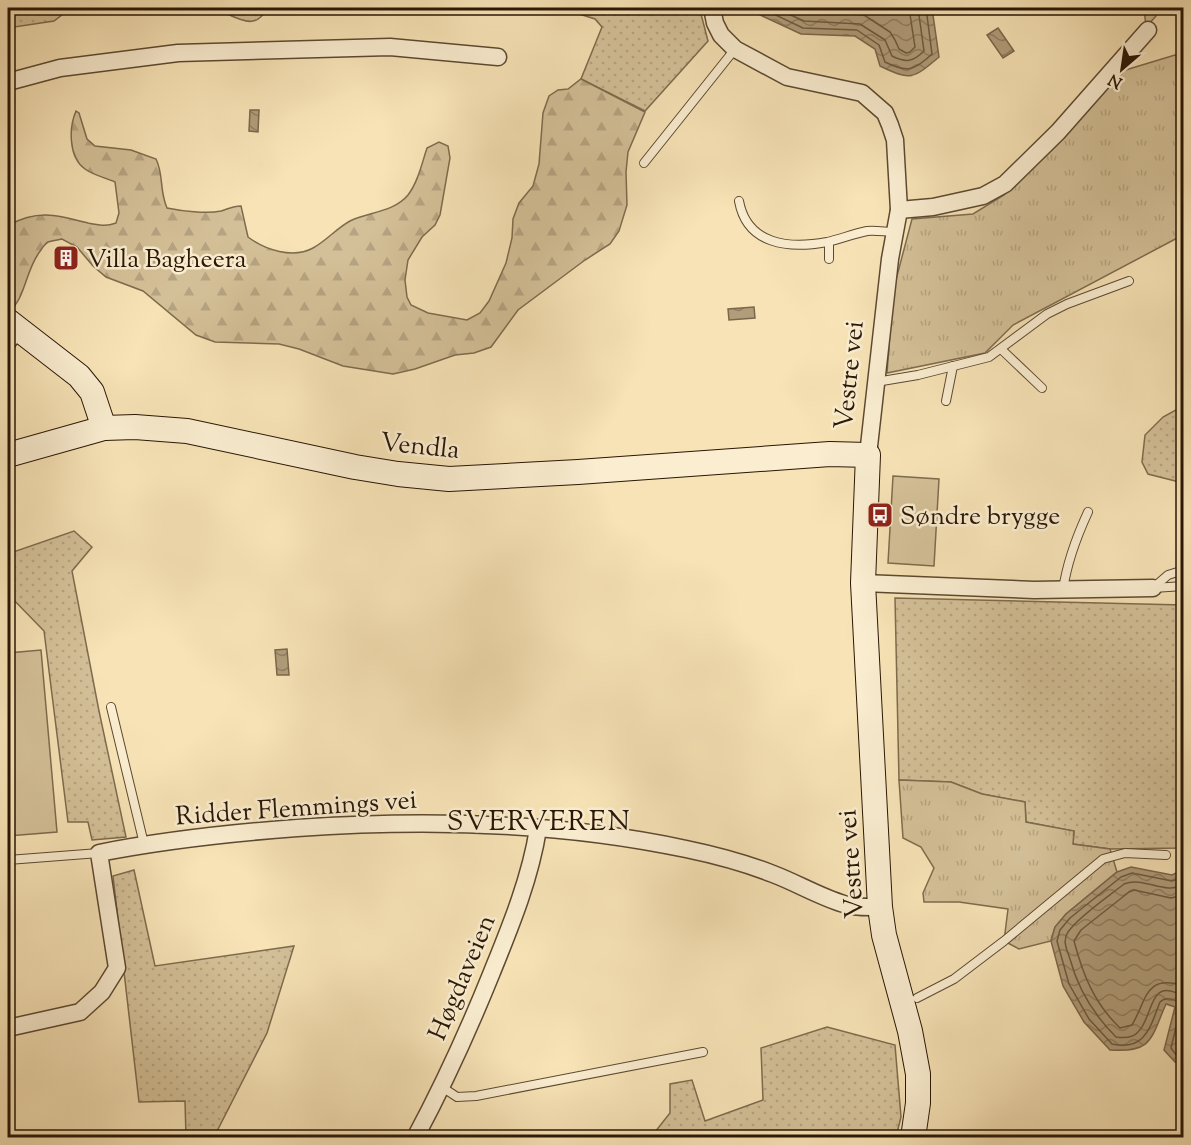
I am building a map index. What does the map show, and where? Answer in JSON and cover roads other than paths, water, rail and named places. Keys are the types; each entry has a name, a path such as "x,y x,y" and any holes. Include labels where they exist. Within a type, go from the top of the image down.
{"street":[{"name":"Vestre vei","path":"712,8 715,23 721,35 735,49 787,76 862,93 885,113 895,140 899,210 890,259 868,455 862,583 880,908 884,935 910,1031 918,1074 918,1103 913,1137"},
{"path":"899,210 933,207 983,196 1005,184 1058,132 1148,30"},
{"path":"8,82 60,68 178,53 390,47 498,57"},
{"path":"11,331 79,376 92,392 104,429"},
{"name":"Vendla","path":"8,456 104,429 162,428 187,431 355,467 449,479 809,455 868,455"},
{"path":"862,583 1064,590 1153,588"},
{"name":"Ridder Flemmings vei","path":"99,853 144,844 225,833 372,823 415,822 538,829 630,839 685,849 771,873 845,905 880,908"},
{"name":"Høgdaveien","path":"415,1137 442,1088 516,912 532,862 538,829"},
{"path":"8,1028 80,1012 102,992 117,968 99,853"}],"lane":[{"path":"644,163 735,49"},
{"path":"739,201 741,212 751,229 766,239 785,245 829,242 868,231 895,232"},
{"path":"829,242 829,259"},
{"path":"876,382 989,357 1047,314 1067,304 1129,281"},
{"path":"1001,350 1042,388"},
{"path":"946,401 953,366"},
{"path":"1064,590 1066,567 1074,542 1088,512"},
{"path":"1153,588 1168,575 1184,570"},
{"path":"1153,588 1184,586"},
{"path":"111,707 144,844"},
{"path":"8,860 99,853"},
{"path":"917,998 954,979 1103,860 1125,853 1166,855"},
{"path":"442,1088 458,1096 476,1096 703,1052"}],"water":[{"path":"753,8 932,8 939,57 923,70 905,76 880,66 875,49 855,36 801,34 760,15"},
{"path":"998,28 1014,51 1003,58 987,35"},
{"path":"250,110 259,110 258,132 249,131"},
{"path":"754,307 755,318 729,320 728,309"},
{"path":"287,649 289,675 277,675 275,650"},
{"path":"1131,867 1172,875 1183,870 1183,1062 1175,1062 1164,1050 1175,1007 1166,1004 1153,1034 1143,1046 1135,1049 1110,1050 1084,1022 1063,986 1051,941 1055,927 1066,914 1117,872"}],"place":[{"name":"Villa Bagheera","path":"66,258"},
{"name":"Søndre brygge","path":"880,515"}],"district":[{"name":"SVERVEREN","path":"539,820"}]}
